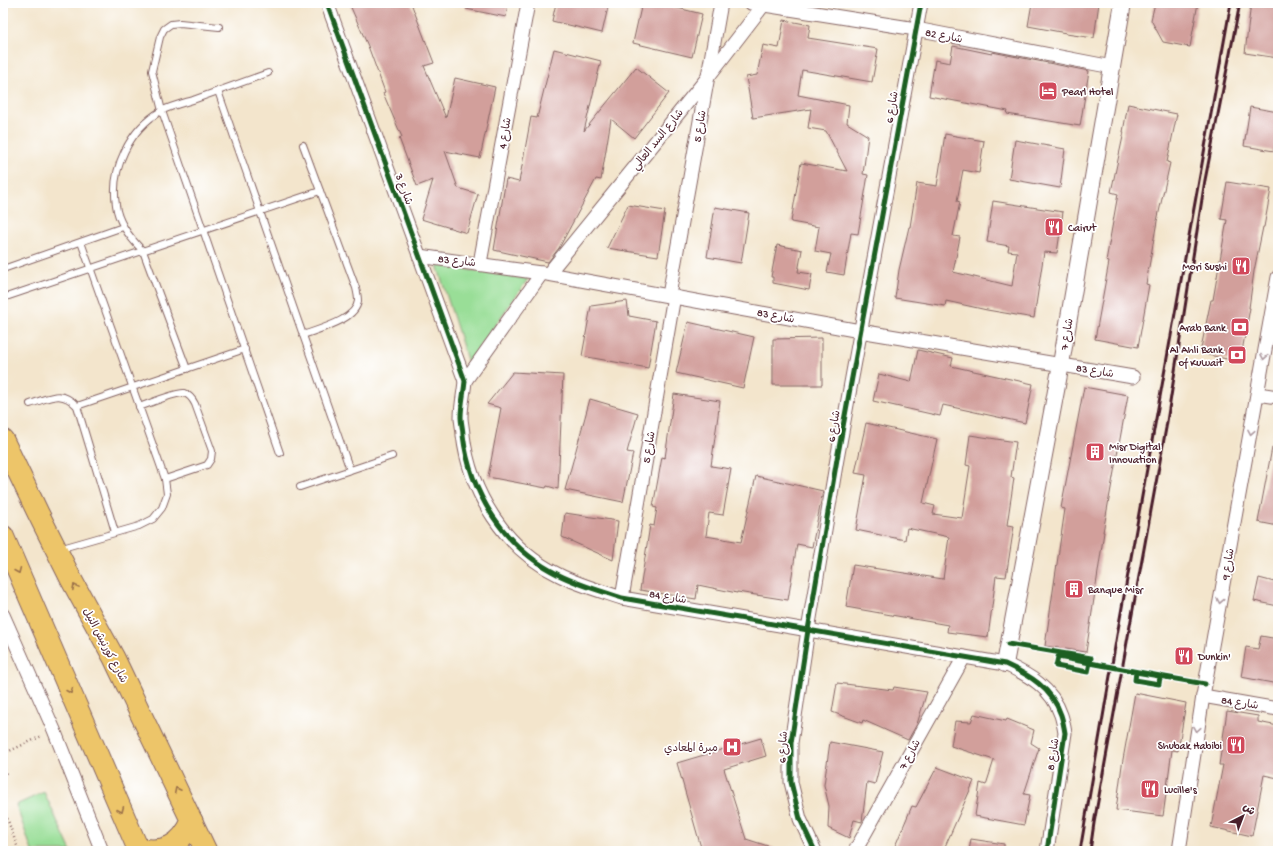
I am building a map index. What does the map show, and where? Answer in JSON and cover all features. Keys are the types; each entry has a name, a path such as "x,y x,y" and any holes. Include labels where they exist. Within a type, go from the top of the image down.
{"highway":[{"name":"شارع كورنيش النيل","path":"3,440 56,550 114,658 206,851"},
{"path":"3,536 138,849 160,850 171,846 180,840 188,831 192,821"}],"street":[{"name":"شارع 3","path":"327,3 465,381"},
{"name":"شارع 4","path":"480,263 528,3"},
{"name":"شارع 5","path":"622,598 721,3"},
{"name":"شارع 6","path":"815,851 800,819 791,782 791,743 808,630 860,331 921,3"},
{"name":"شارع 7","path":"1004,664 1061,364 1123,3"},
{"name":"شارع السد العالي","path":"465,381 545,273 708,77 760,4"},
{"name":"شارع 82","path":"760,4 916,29 1112,67"},
{"name":"شارع 83","path":"419,256 480,263 545,273 860,331 1133,377"},
{"name":"شارع 9","path":"1179,851 1203,696 1278,277"},
{"name":"شارع 84","path":"465,381 461,418 466,455 475,485 490,512 509,537 532,558 558,575 622,598 1004,664"},
{"path":"1258,394 1278,397"},
{"path":"3,615 54,730 102,851"},
{"name":"شارع 7","path":"855,851 964,658"},
{"name":"شارع 8","path":"1004,664 1023,672 1039,683 1052,697 1061,714 1065,733 1047,851"},
{"name":"شارع 84","path":"1203,696 1278,708"}],"lane":[{"path":"219,26 180,23 171,24 164,29 160,38 152,71 162,111 280,453"},
{"path":"187,369 143,251 132,240 123,227 116,205 115,182 121,160 132,140 146,123 162,111 268,73"},
{"path":"218,91 350,470"},
{"path":"303,145 356,288 358,301 352,313 341,321 303,336"},
{"path":"3,298 320,191"},
{"path":"3,269 123,227"},
{"path":"56,550 139,526 153,520 162,508 166,494 165,479 81,242"},
{"path":"77,406 244,349"},
{"path":"139,407 177,394 185,394 191,397 212,451 211,459 207,465 165,479"},
{"path":"30,404 53,396 62,395 71,400 77,406 115,532"},
{"path":"300,487 392,456"}],"path":[{"path":"3,754 54,730"},
{"path":"3,762 6,774 3,775"},
{"path":"3,807 19,851"}],"green space":[{"path":"437,265 528,279 468,363"},
{"path":"44,792 71,851 32,851 16,805"}],"building":[{"path":"349,3 411,3 434,63 424,66 446,118 455,78 495,87 480,158 445,151 458,188 478,194 467,233 421,219 433,180 417,186 399,138 402,137 383,93 385,92 368,46"},
{"path":"466,3 508,3 506,17 466,9"},
{"path":"556,3 609,3 602,33 552,21"},
{"path":"642,3 657,3 702,14 692,57 633,43"},
{"path":"1032,3 1099,3 1094,38 1028,26"},
{"path":"1155,3 1198,3 1190,47 1163,42 1151,20"},
{"path":"1251,3 1278,3 1278,58 1245,53"},
{"path":"784,20 810,25 808,38 878,49 872,82 802,70 798,95 849,105 847,123 868,136 863,174 868,175 858,234 851,233 844,275 827,272 831,254 815,251 819,227 791,222 801,163 847,171 826,131 808,128 811,109 753,118 746,77 757,75 763,45 779,48"},
{"path":"953,46 1089,71 1080,126 1007,114 1008,111 929,96 935,60 950,63"},
{"path":"554,49 601,61 584,131 636,67 669,93 634,138 611,119 601,180 596,179 559,248 548,262 494,250 506,179 519,182 531,117 537,118"},
{"path":"1128,104 1177,114 1167,162 1170,163 1157,221 1146,284 1149,285 1138,347 1095,339 1109,262 1106,261 1118,194 1111,192 1124,132"},
{"path":"1250,107 1278,112 1278,128 1274,151 1244,146"},
{"path":"945,134 984,141 979,173 963,170 957,201 960,202 953,236 960,237 953,272 1012,286 1017,252 1008,251 1009,246 987,242 993,201 1063,212 1057,253 1044,252 1034,318 946,301 945,306 895,298 899,270 910,227 917,183 937,186"},
{"path":"1015,140 1065,149 1060,188 1009,179"},
{"path":"1227,182 1271,189 1254,271 1250,308 1240,362 1200,353 1211,300 1213,300 1227,220 1221,219"},
{"path":"628,205 665,211 658,256 607,248"},
{"path":"715,207 749,213 741,263 707,257"},
{"path":"777,245 802,250 798,272 812,274 809,290 773,283 773,277 771,277"},
{"path":"627,301 629,316 656,321 648,368 582,356 591,306"},
{"path":"688,322 754,337 743,388 676,373"},
{"path":"822,338 822,385 773,385 773,339"},
{"path":"918,350 953,358 951,366 1033,384 1025,423 943,405 940,416 873,401 879,374 911,382"},
{"path":"513,372 563,375 558,489 488,477 501,408 487,404"},
{"path":"1084,387 1128,395 1103,532 1086,652 1045,646 1065,509 1061,508"},
{"path":"674,394 720,401 711,466 731,469 723,515 709,513 706,536 741,542 756,476 823,491 812,547 797,544 788,600 737,593 698,585 696,599 640,590 650,525 654,526 657,508 653,507 662,457 665,458"},
{"path":"590,399 638,413 627,452 633,453 623,502 565,490"},
{"path":"866,423 937,439 923,503 935,506 933,514 962,518 970,466 966,465 970,435 1016,442 1011,477 1014,478 1007,525 1014,526 1006,577 996,576 988,637 947,632 948,625 846,607 853,565 943,579 949,537 907,528 905,540 856,530 866,475 855,473"},
{"path":"1272,448 1278,448 1278,526 1258,522"},
{"path":"565,513 618,521 613,560 562,537"},
{"path":"1259,578 1278,583 1278,606 1254,601"},
{"path":"1261,636 1278,639 1278,684 1241,677 1246,647 1258,649"},
{"path":"837,683 893,690 894,687 927,692 917,724 908,740 863,720 862,723 832,712"},
{"path":"1135,693 1186,703 1178,751 1172,750 1163,816 1116,810 1122,765"},
{"path":"1227,711 1258,716 1258,722 1278,726 1278,778 1264,775 1252,836 1211,827 1223,765 1219,765"},
{"path":"974,714 1006,721 1007,719 1034,730 1031,743 1039,748 1024,794 1030,795 1024,825 975,816 980,783 986,785 994,760 951,746 955,721 971,722"},
{"path":"761,738 766,756 724,769 746,839 774,848 773,851 702,851 677,763"},
{"path":"830,742 883,752 875,784 867,782 862,822 854,820 849,838 828,828 829,806 824,785"},
{"path":"937,767 974,781 943,851 893,851 912,806 916,807"},
{"path":"971,839 1004,844 1004,851 969,851"}],"railway":[{"path":"1080,851 1117,635 1231,3"},
{"path":"1090,851 1166,428 1205,180 1240,3"}],"cycle path":[{"path":"327,3 465,381 461,419 467,457 473,478 493,517 507,535 522,550 540,564 559,575 582,585 622,598 1005,664 1023,673 1039,684 1052,697 1061,715 1065,733 1047,851"},
{"path":"815,851 800,819 791,782 791,743 808,630 837,459 921,3"},
{"path":"1008,644 1091,658 1088,672 1056,666 1058,657 1160,676 1159,684 1135,680 1136,672 1205,684"}],"place":[{"name":"Pearl Hotel","path":"1048,91"},
{"name":"Cairut","path":"1054,227"},
{"name":"Mori Sushi","path":"1241,266"},
{"name":"Arab Bank","path":"1240,327"},
{"name":"Al Ahli Bank of Kuwait","path":"1237,355"},
{"name":"Misr Digital Innovation","path":"1095,452"},
{"name":"Banque Misr","path":"1074,589"},
{"name":"Dunkin'","path":"1184,656"},
{"name":"Shubak Habibi","path":"1236,745"},
{"name":"مبرة المعادي","path":"732,747"},
{"name":"Lucille's","path":"1150,789"}]}
